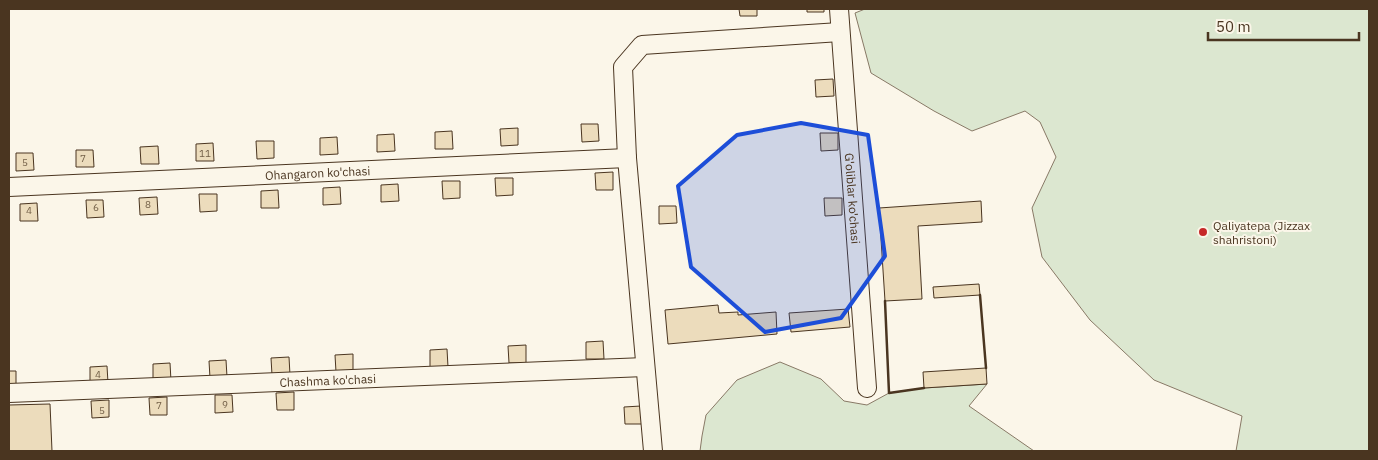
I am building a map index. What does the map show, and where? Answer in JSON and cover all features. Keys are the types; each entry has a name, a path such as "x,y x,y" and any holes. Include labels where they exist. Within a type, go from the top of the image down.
{"street":[{"name":"G'oliblar ko'chasi","path":"839,9 867,388"},
{"path":"653,451 627,158 623,67 642,45 840,32"},
{"name":"Ohangaron ko'chasi","path":"9,187 627,158"},
{"name":"Chashma ko'chasi","path":"9,393 645,367"}],"highlighted area":[{"path":"801,123 868,135 885,256 841,318 765,332 691,267 678,186 737,135"}],"green space":[{"name":"Qaliyatepa (Jizzax shahristoni)","path":"865,9 1369,9 1369,451 1236,451 1242,416 1154,380 1090,320 1042,257 1032,208 1056,157 1040,122 1025,111 972,131 934,111 871,73 855,13"},
{"path":"780,362 821,379 844,401 867,405 889,393 924,388 987,384 969,406 1034,451 700,451 706,415 737,380"}],"building":[{"path":"739,9 757,9 757,16 740,16"},
{"path":"807,9 824,9 824,12 807,12"},
{"path":"833,79 834,96 816,97 815,80"},
{"path":"581,124 598,124 599,141 582,142"},
{"path":"518,128 518,145 501,146 500,129"},
{"path":"452,131 453,149 435,149 435,132"},
{"path":"820,133 838,133 838,150 821,151"},
{"path":"394,134 395,151 377,152 377,135"},
{"path":"337,137 338,154 320,155 320,138"},
{"path":"256,141 274,141 274,158 257,159"},
{"path":"213,143 214,161 196,161 196,144"},
{"path":"158,146 159,164 141,164 140,147"},
{"path":"76,150 93,150 94,167 76,167"},
{"path":"16,153 33,153 34,170 16,171"},
{"path":"613,172 613,190 596,190 595,173"},
{"path":"495,178 513,178 513,195 496,196"},
{"path":"442,181 460,181 460,198 443,199"},
{"path":"398,184 399,201 381,202 381,185"},
{"path":"340,187 341,204 323,205 323,188"},
{"path":"278,190 279,208 261,208 261,191"},
{"path":"199,194 217,194 217,211 200,212"},
{"path":"157,197 158,214 140,215 139,198"},
{"path":"824,198 842,198 842,215 825,216"},
{"path":"86,200 103,200 104,217 87,218"},
{"path":"981,201 982,222 918,226 922,299 885,301 879,208"},
{"path":"37,203 38,221 20,221 20,204"},
{"path":"659,206 676,206 677,223 659,224"},
{"path":"979,284 980,295 934,298 933,287"},
{"path":"718,305 719,313 738,312 738,315 776,312 777,334 668,344 665,310"},
{"path":"848,309 850,327 791,332 789,313"},
{"path":"603,341 604,359 586,359 586,342"},
{"path":"526,345 526,363 509,363 508,346"},
{"path":"447,349 448,367 430,367 430,350"},
{"path":"353,354 353,371 336,372 335,355"},
{"path":"289,357 290,375 272,375 271,358"},
{"path":"226,360 227,377 210,378 209,361"},
{"path":"170,363 171,381 153,381 153,364"},
{"path":"107,366 108,383 90,384 90,367"},
{"path":"986,368 987,384 924,388 923,372"},
{"path":"9,371 16,371 16,388 9,388"},
{"path":"294,392 294,410 277,410 276,393"},
{"path":"215,395 232,395 233,412 215,413"},
{"path":"167,397 167,415 150,415 149,398"},
{"path":"109,400 109,417 92,418 91,401"},
{"path":"50,404 52,451 9,451 9,405"},
{"path":"641,406 642,424 625,424 624,407"}],"wall":[{"path":"980,295 986,368"},
{"path":"885,301 889,393 924,388"}],"place":[{"name":"Qaliyatepa (Jizzax shahristoni)","path":"1203,232"}]}
